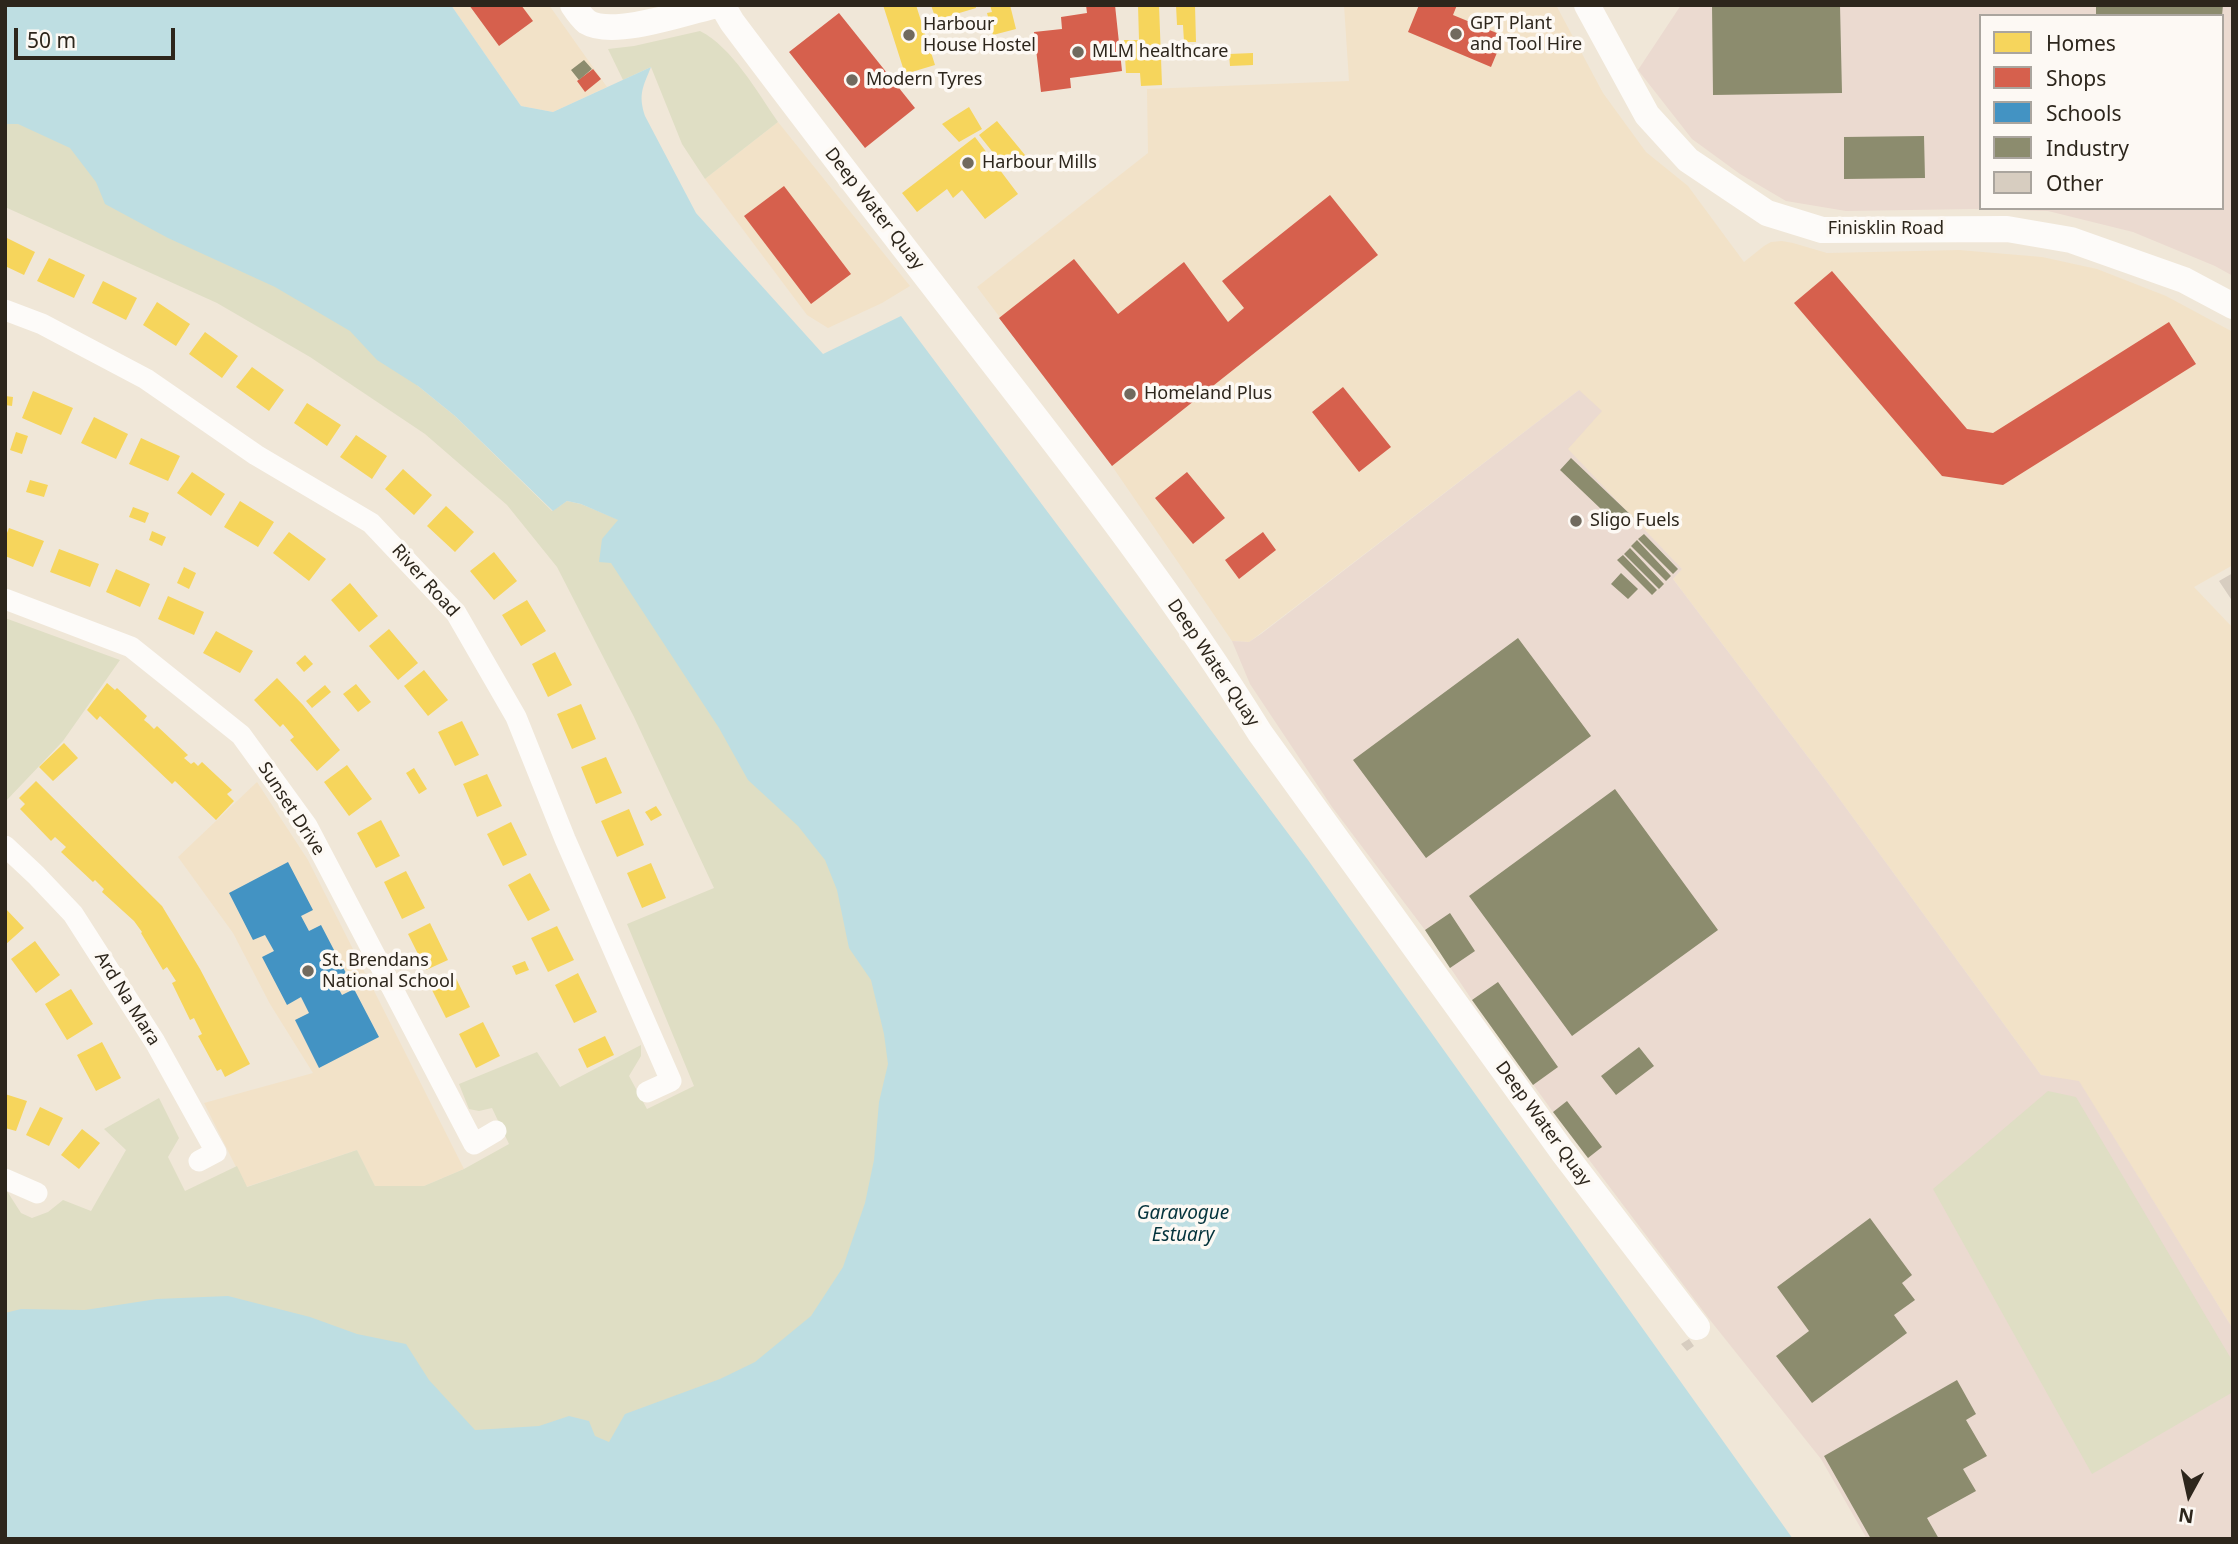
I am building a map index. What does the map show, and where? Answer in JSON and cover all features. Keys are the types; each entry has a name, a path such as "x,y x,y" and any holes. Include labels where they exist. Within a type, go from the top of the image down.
{"street":[{"path":"573,5 588,22 608,27 634,26 716,5"},
{"name":"Deep Water Quay","path":"722,5 852,180 1070,462 1228,682 1260,733 1562,1151 1697,1327"},
{"name":"Finisklin Road","path":"1587,5 1647,115 1688,160 1767,213 1822,230 2007,229 2071,240 2184,280 2233,306"},
{"name":"River Road","path":"5,310 42,324 146,379 256,455 371,523 456,613 516,716 565,839 671,1081 647,1092"},
{"name":"Sunset Drive","path":"5,598 131,646 241,735 307,826 474,1144 496,1131"},
{"name":"Ard Na Mara","path":"5,846 73,914 155,1042 216,1152 199,1161"},
{"path":"5,1179 37,1192"}],"shaded area":[{"path":"451,5 549,5 607,87 553,112 521,106"},
{"path":"1344,5 1556,5 1603,93 1646,152 1688,186 1744,262 1771,242 1782,241 1827,253 1959,250 2042,257 2097,269 2166,296 2233,332 2233,565 2194,587 2233,628 2233,1329 2079,1082 2041,1075 1830,786 1673,579 1682,569 1567,449 1579,390 1249,642 1232,641 1112,466 977,287 1148,153 1147,89 1349,81"},
{"path":"1681,5 2233,5 2233,276 2133,232 2048,211 2011,210 2224,210 2224,14 1979,14 1979,209 1846,211 1786,201 1740,174 1692,139 1638,70"},
{"path":"778,122 910,286 882,303 828,328 807,315 705,179"},
{"path":"1579,390 1602,411 1568,449 1682,569 1673,579 1830,786 2041,1075 2079,1081 2233,1329 2233,1539 1867,1539 1821,1459 1710,1320 1553,1112 1425,930 1332,807 1250,684 1232,641 1249,642 1261,634"},
{"name":"St. Brendans National School","path":"257,782 308,860 464,1169 424,1186 375,1186 357,1150 246,1187 204,1103 313,1073 270,1004 233,933 178,857"}],"green space":[{"path":"5,5 59,5 418,386 455,416 552,511 567,501 619,520 1395,1539 5,1539 5,1188 21,1213 32,1218 48,1212 63,1200 91,1211 126,1150 104,1129 159,1098 179,1138 168,1157 185,1191 237,1166 247,1187 357,1150 375,1186 424,1186 464,1169 509,1144 492,1108 479,1111 469,1109 459,1084 537,1052 560,1087 641,1045 641,1056 629,1076 647,1109 694,1086 627,924 714,888 634,717 557,567 507,505 425,434 310,357 217,303 5,207"},
{"path":"700,31 712,38 733,59 778,122 705,179 682,144 651,67 623,80 608,49"},
{"path":"5,618 120,660 63,741 5,802"},
{"path":"2048,1091 2076,1097 2233,1362 2233,1392 2092,1474 1933,1189"}],"water":[{"name":"Garavogue Estuary","path":"5,5 451,5 521,106 553,112 651,67 642,96 645,116 696,213 823,354 901,316 1308,860 1793,1539 5,1539 5,1313 21,1309 85,1310 157,1299 228,1296 310,1317 357,1334 406,1344 429,1380 475,1430 539,1426 569,1416 589,1421 595,1436 609,1442 625,1414 720,1379 755,1362 811,1316 843,1267 865,1203 874,1160 879,1102 888,1064 871,980 849,948 837,890 825,860 798,826 748,780 719,728 611,563 599,562 602,539 618,520 567,501 553,511 455,416 418,386 377,360 350,331 275,287 168,238 105,204 96,182 70,148 18,124 5,124"}],"building: Homes":[{"name":"Harbour House Hostel","path":"883,5 916,5 935,65 905,74"},
{"path":"931,5 975,5 976,8 936,20"},
{"path":"990,5 1010,5 1016,29 993,35 987,13 992,12"},
{"path":"1138,5 1159,5 1162,85 1141,86 1140,73 1126,73 1124,40 1139,40"},
{"path":"1176,5 1195,5 1196,42 1184,42 1183,25 1177,25"},
{"path":"1253,53 1253,65 1230,66 1229,54"},
{"path":"969,107 982,129 959,142 942,124"},
{"path":"997,121 1025,155 1007,170 979,135"},
{"name":"Harbour Mills","path":"975,137 1018,194 985,219 962,190 953,198 947,189 917,212 902,193"},
{"path":"5,237 35,252 24,275 5,266"},
{"path":"49,258 85,275 74,298 37,281"},
{"path":"103,281 137,298 126,320 92,303"},
{"path":"157,302 190,324 176,346 143,325"},
{"path":"205,332 238,356 222,378 189,354"},
{"path":"252,367 284,390 269,411 236,387"},
{"path":"33,391 73,408 61,435 22,418"},
{"path":"5,396 13,397 12,406 5,405"},
{"path":"307,403 341,425 327,446 294,423"},
{"path":"94,417 128,434 116,459 81,443"},
{"path":"16,432 28,436 22,454 10,450"},
{"path":"356,435 387,456 372,479 340,457"},
{"path":"141,438 180,456 168,481 129,464"},
{"path":"403,469 432,495 414,515 385,489"},
{"path":"192,472 225,494 211,516 177,493"},
{"path":"30,480 48,485 44,497 26,492"},
{"path":"240,501 274,522 258,547 224,527"},
{"path":"446,506 474,532 455,552 427,526"},
{"path":"133,507 149,513 145,523 129,517"},
{"path":"9,528 44,541 33,567 5,556 5,538"},
{"path":"152,531 166,537 162,546 149,540"},
{"path":"289,532 326,559 309,581 273,553"},
{"path":"59,549 99,564 90,587 50,572"},
{"path":"494,552 517,581 494,600 470,571"},
{"path":"184,567 196,573 189,589 177,583"},
{"path":"116,569 150,584 140,607 106,592"},
{"path":"350,583 378,616 359,632 331,600"},
{"path":"168,596 204,612 194,635 158,619"},
{"path":"527,600 546,631 521,646 502,615"},
{"path":"389,629 418,663 398,680 369,646"},
{"path":"216,631 253,651 240,673 203,653"},
{"path":"555,652 572,685 548,697 532,664"},
{"path":"305,655 313,664 304,672 296,663"},
{"path":"424,670 448,700 428,716 404,686"},
{"path":"277,678 340,750 317,771 290,740 294,737 283,724 280,727 254,700"},
{"path":"107,683 115,690 117,688 147,716 144,720 154,729 157,726 188,755 184,758 191,764 194,762 198,766 202,762 232,790 227,794 234,801 216,820 175,781 172,784 100,716 97,720 87,710"},
{"path":"356,684 371,702 358,712 343,694"},
{"path":"325,685 331,692 312,708 306,701"},
{"path":"581,704 596,739 572,749 557,714"},
{"path":"462,721 479,755 455,766 438,732"},
{"path":"64,743 78,758 53,781 39,767"},
{"path":"606,757 622,793 596,804 581,767"},
{"path":"347,765 372,799 349,816 324,782"},
{"path":"414,768 427,789 419,794 406,773"},
{"path":"487,774 502,806 477,817 463,784"},
{"path":"36,781 162,906 200,969 250,1064 225,1077 221,1069 217,1071 198,1036 202,1034 194,1018 190,1020 172,983 176,981 167,967 163,970 134,921 102,892 104,889 95,880 93,882 61,852 66,847 55,837 51,841 20,809 25,804 19,798"},
{"path":"656,806 662,815 651,821 645,812"},
{"path":"629,809 644,845 617,857 601,821"},
{"path":"381,820 400,856 376,868 357,833"},
{"path":"511,822 527,855 503,866 487,834"},
{"path":"651,863 666,898 642,908 627,873"},
{"path":"406,871 425,908 402,919 384,882"},
{"path":"530,873 550,910 528,921 508,885"},
{"path":"5,908 24,928 5,945"},
{"path":"430,923 448,960 426,970 408,934"},
{"path":"557,926 574,960 548,972 531,938"},
{"path":"35,941 60,975 36,993 11,959"},
{"path":"525,961 529,970 516,975 512,966"},
{"path":"453,972 470,1007 446,1018 429,984"},
{"path":"578,973 597,1012 574,1023 555,985"},
{"path":"71,989 93,1024 67,1040 45,1004"},
{"path":"483,1022 500,1056 476,1068 459,1034"},
{"path":"605,1036 614,1055 587,1068 578,1049"},
{"path":"102,1042 121,1078 96,1091 77,1055"},
{"path":"5,1094 27,1101 16,1131 5,1128"},
{"path":"40,1107 63,1118 49,1146 26,1135"},
{"path":"82,1129 100,1143 79,1169 61,1155"}],"building: Shops":[{"path":"469,5 521,5 533,21 499,46"},
{"name":"MLM healthcare","path":"1086,5 1115,5 1122,71 1070,78 1071,88 1041,92 1034,32 1062,29 1061,17 1087,13"},
{"name":"GPT Plant and Tool Hire","path":"1419,5 1457,5 1453,15 1504,36 1491,67 1408,32"},
{"name":"Modern Tyres","path":"839,13 915,108 865,148 789,52"},
{"path":"593,69 601,79 585,92 577,81"},
{"path":"784,186 851,274 811,304 744,216"},
{"name":"Homeland Plus","path":"1330,195 1378,255 1112,466 999,318 1074,259 1118,314 1184,262 1228,322 1244,308 1222,281"},
{"path":"1832,271 1967,429 1993,433 2169,322 2196,364 2003,485 1942,476 1794,303"},
{"path":"1343,387 1391,447 1359,472 1312,412"},
{"path":"1187,472 1225,518 1193,544 1155,498"},
{"path":"1263,532 1276,550 1239,579 1225,560"}],"building: Schools":[{"path":"288,862 313,910 301,916 309,931 321,925 346,973 334,980 342,995 354,989 379,1037 319,1068 295,1020 309,1013 301,997 287,1005 262,957 274,951 265,935 253,940 229,893"}],"building: Industry":[{"path":"1712,5 1840,5 1842,93 1713,95"},
{"path":"2096,5 2223,5 2222,14 2096,14"},
{"path":"584,60 592,69 579,80 571,70"},
{"path":"1924,136 1925,178 1844,179 1844,137"},
{"path":"1571,458 1633,517 1622,529 1560,470"},
{"path":"1644,534 1678,569 1673,574 1638,539"},
{"path":"1637,540 1671,576 1666,581 1631,546"},
{"path":"1630,548 1664,584 1659,589 1624,554"},
{"path":"1623,555 1657,590 1652,595 1617,560"},
{"path":"1621,573 1638,589 1628,599 1611,584"},
{"path":"1518,638 1591,736 1426,858 1353,760"},
{"path":"1615,789 1718,930 1572,1036 1469,896"},
{"path":"1450,913 1475,951 1450,968 1425,930"},
{"path":"1498,982 1558,1067 1533,1085 1472,1000"},
{"path":"1639,1047 1654,1066 1616,1095 1601,1076"},
{"path":"1567,1101 1602,1147 1588,1158 1553,1112"},
{"path":"1870,1218 1912,1275 1902,1283 1915,1300 1894,1315 1907,1333 1812,1403 1776,1356 1809,1331 1777,1287"},
{"path":"1957,1380 1976,1414 1966,1420 1987,1456 1963,1469 1976,1491 1927,1518 1939,1539 1871,1539 1824,1456"}],"building: Other":[{"path":"2233,573 2233,602 2219,581"},
{"path":"1689,1339 1694,1346 1687,1351 1681,1344"}],"place":[{"name":"GPT Plant and Tool Hire","path":"1456,34"},
{"name":"Harbour House Hostel","path":"909,35"},
{"name":"MLM healthcare","path":"1078,52"},
{"name":"Modern Tyres","path":"852,80"},
{"name":"Harbour Mills","path":"968,163"},
{"name":"Homeland Plus","path":"1130,394"},
{"name":"Sligo Fuels","path":"1576,521"},
{"name":"St. Brendans National School","path":"308,971"}]}
